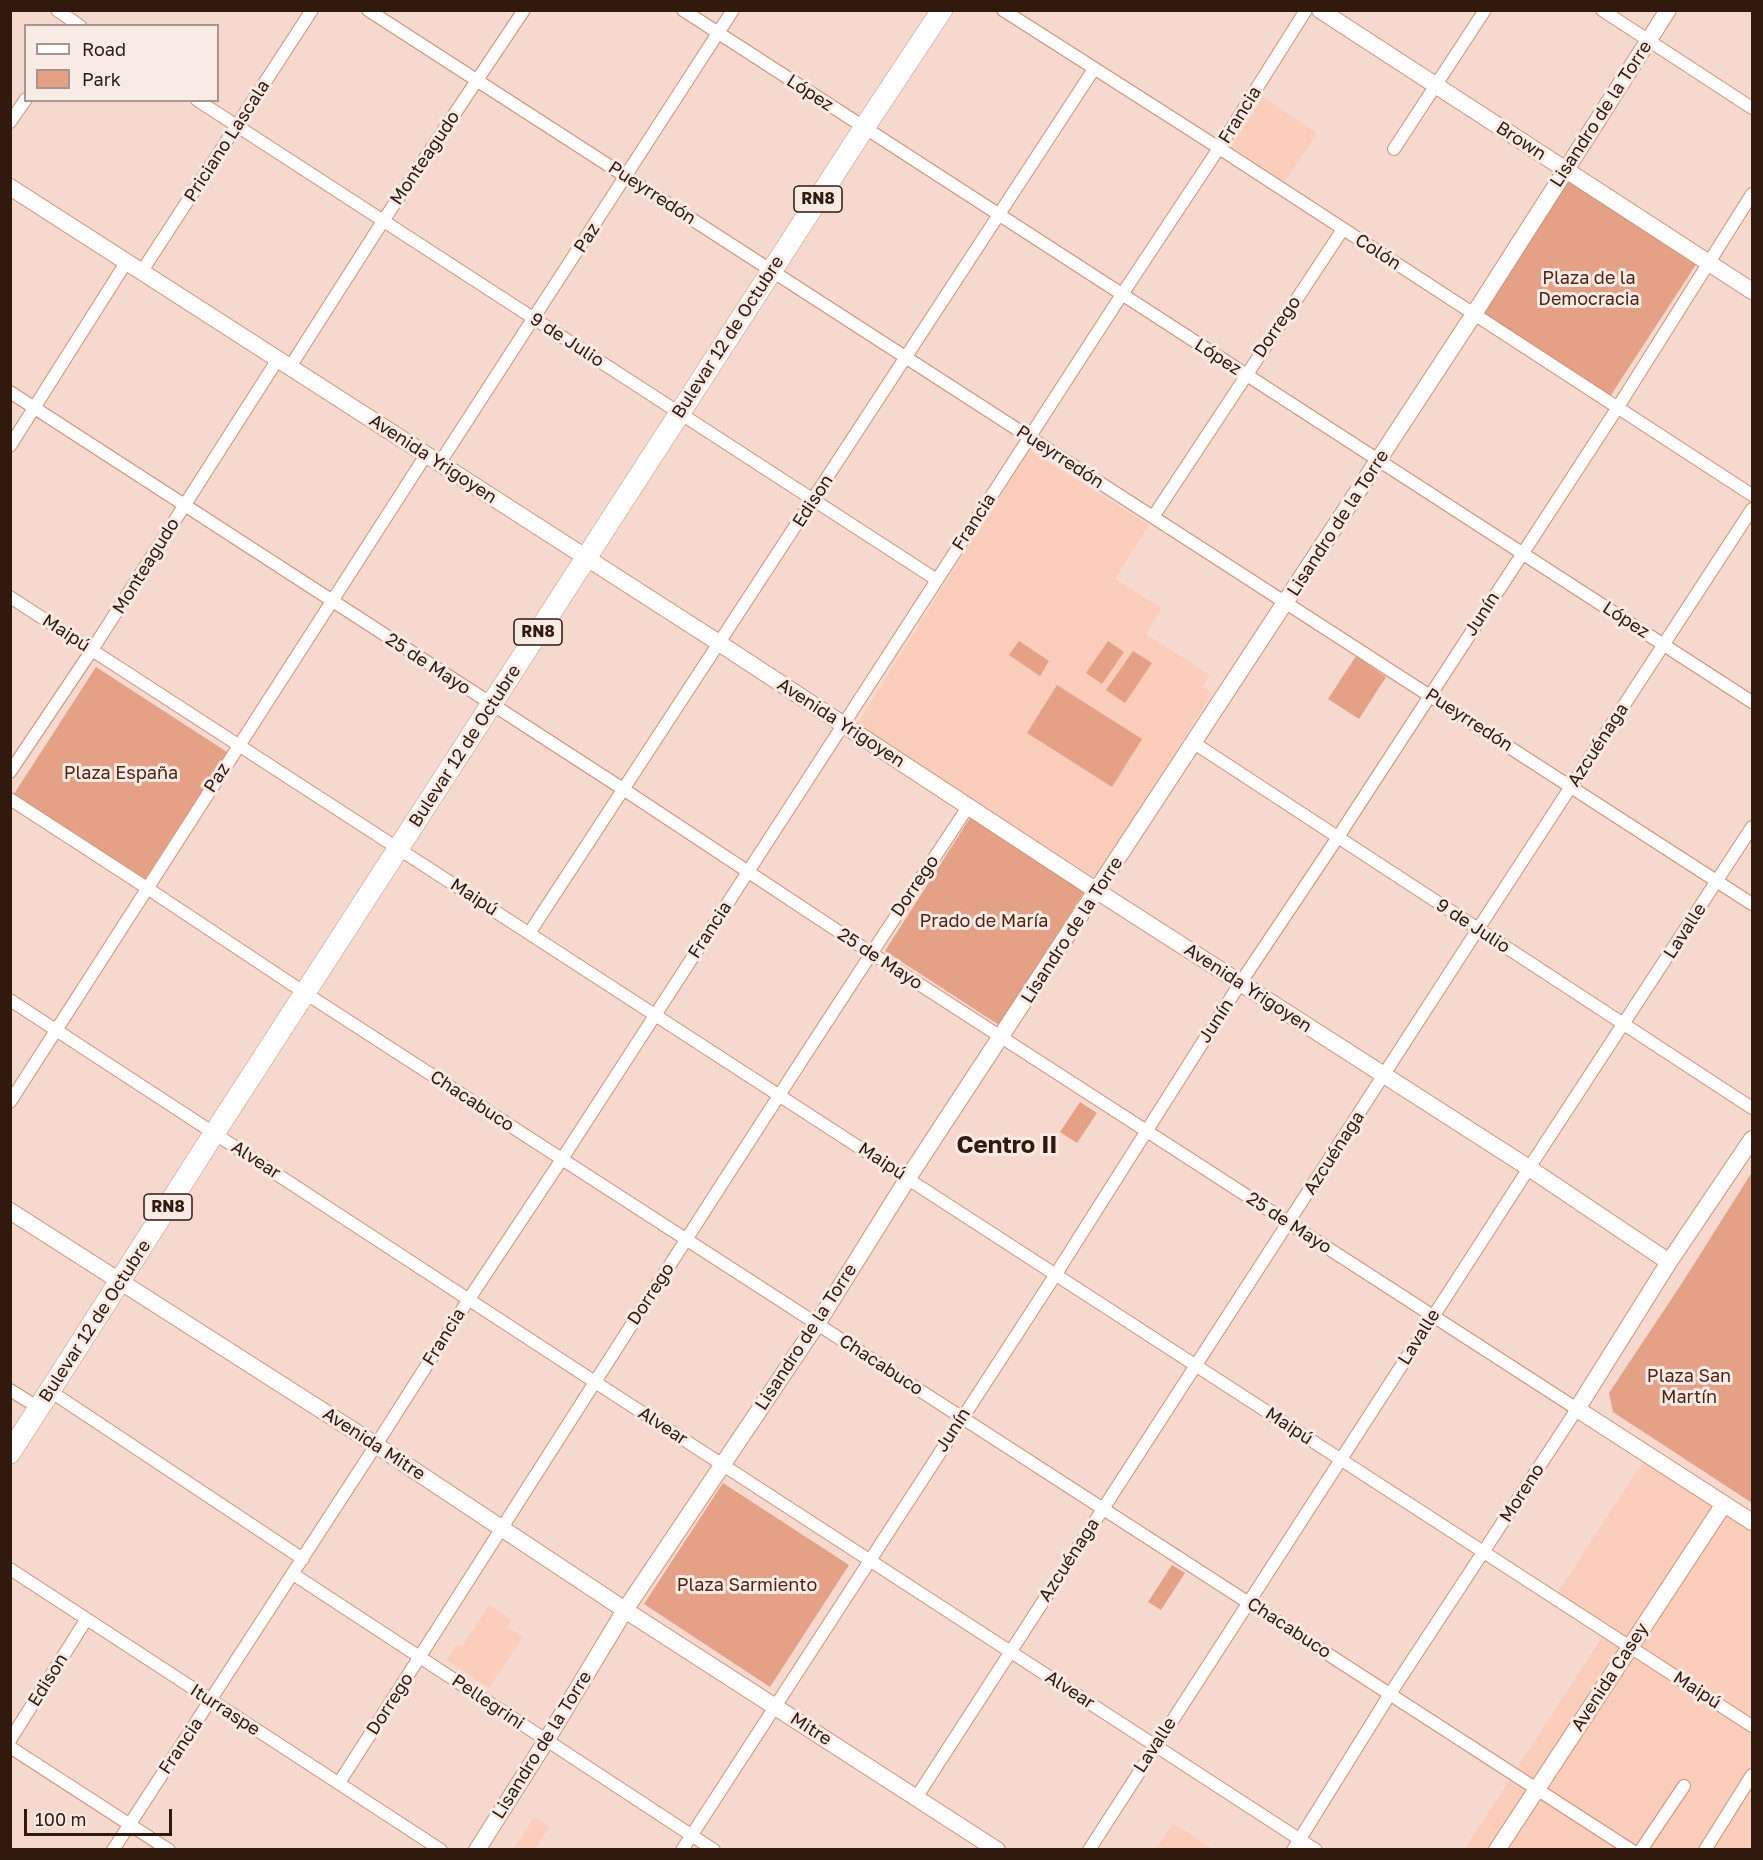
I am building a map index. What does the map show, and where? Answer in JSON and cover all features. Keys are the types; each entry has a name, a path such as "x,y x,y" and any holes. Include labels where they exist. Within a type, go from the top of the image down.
{"highway":[{"name":"Bulevar 12 de Octubre","path":"10,1453 398,848 942,10"}],"main road":[{"name":"Brown","path":"1320,10 1752,291"},
{"name":"Lisandro de la Torre","path":"477,1850 625,1610 816,1324 908,1178 1474,314 1668,10"},
{"name":"Avenida Yrigoyen","path":"10,187 719,644 1097,891 1384,1074 1669,1262"},
{"name":"Moreno","path":"1577,1409 1669,1262 1752,1139"},
{"name":"Avenida Mitre","path":"10,1211 376,1445 625,1610"},
{"name":"25 de Mayo","path":"1577,1409 1752,1522"},
{"name":"Avenida Casey","path":"1497,1850 1724,1504"},
{"name":"Mitre","path":"625,1610 997,1850"}],"street":[{"path":"57,10 76,24 82,10"},
{"name":"Priciano Lascala","path":"142,271 312,10"},
{"name":"Pueyrredón","path":"368,10 1752,903"},
{"name":"Monteagudo","path":"10,772 93,650 184,506 383,221 524,10"},
{"name":"López","path":"683,10 1752,702"},
{"name":"Paz","path":"10,1102 332,601 535,319 733,10"},
{"name":"Colón","path":"1003,10 1752,495"},
{"name":"Francia","path":"113,1850 1029,437 1219,148 1306,10"},
{"path":"1394,149 1485,10"},
{"path":"1602,10 1752,108"},
{"name":"Edison","path":"530,932 1094,69"},
{"path":"10,122 24,102"},
{"name":"9 de Julio","path":"200,102 937,580"},
{"name":"Junín","path":"682,1850 1056,1274 1241,982 1618,407 1752,194"},
{"name":"Dorrego","path":"1153,517 1343,229"},
{"path":"10,446 127,261"},
{"name":"25 de Mayo","path":"10,392 623,789 871,953 1577,1409"},
{"name":"Azcuénaga","path":"916,1798 1752,508"},
{"name":"Maipú","path":"10,597 1752,1726"},
{"name":"9 de Julio","path":"1194,743 1752,1108"},
{"name":"Chacabuco","path":"10,799 305,993 1631,1850"},
{"name":"Dorrego","path":"339,1783 686,1240 968,807"},
{"name":"Lavalle","path":"1089,1850 1528,1168 1752,827"},
{"name":"Alvear","path":"10,1000 1155,1745 1297,1844 1316,1850"},
{"path":"10,1390 45,1399 303,1559"},
{"name":"Moreno","path":"1297,1844 1390,1694 1577,1409"},
{"name":"Iturraspe","path":"10,1569 441,1850"},
{"name":"Pellegrini","path":"293,1574 714,1850"},
{"name":"Edison","path":"10,1740 86,1620"},
{"path":"10,1747 169,1850"},
{"path":"1705,1850 1752,1775"},
{"path":"1641,1850 1684,1786"}],"shaded area":[{"path":"1263,97 1317,133 1285,182 1231,146"},
{"path":"1029,450 1149,525 1115,579 1161,608 1146,634 1210,675 1203,687 1212,693 1096,878 856,726"},
{"path":"1646,1457 1752,1527 1752,1849 1464,1850 1609,1626 1558,1592"},
{"path":"489,1605 512,1620 508,1627 523,1637 489,1688 447,1660 457,1644 462,1647"},
{"path":"534,1817 549,1827 535,1849 514,1849"},
{"path":"1173,1823 1213,1849 1156,1849"}],"green space":[{"name":"Plaza de la Democracia","path":"1568,178 1697,263 1609,398 1480,313"},
{"path":"1019,641 1049,661 1040,676 1009,655"},
{"path":"1108,641 1124,652 1102,684 1086,673"},
{"path":"1133,651 1152,663 1125,703 1106,690"},
{"path":"1356,656 1386,677 1359,719 1328,699"},
{"name":"Plaza España","path":"96,667 227,752 145,879 14,794"},
{"path":"1057,685 1142,739 1112,787 1027,733"},
{"name":"Prado de María","path":"970,818 1084,892 999,1025 885,951"},
{"path":"1080,1102 1097,1113 1077,1143 1060,1132"},
{"name":"Plaza San Martín","path":"1752,1172 1752,1503 1613,1412 1609,1393"},
{"name":"Plaza Sarmiento","path":"723,1483 849,1565 770,1687 644,1604"},
{"path":"1172,1565 1185,1573 1161,1610 1148,1602"}],"district":[{"name":"Centro II","path":"1007,1145"}]}
